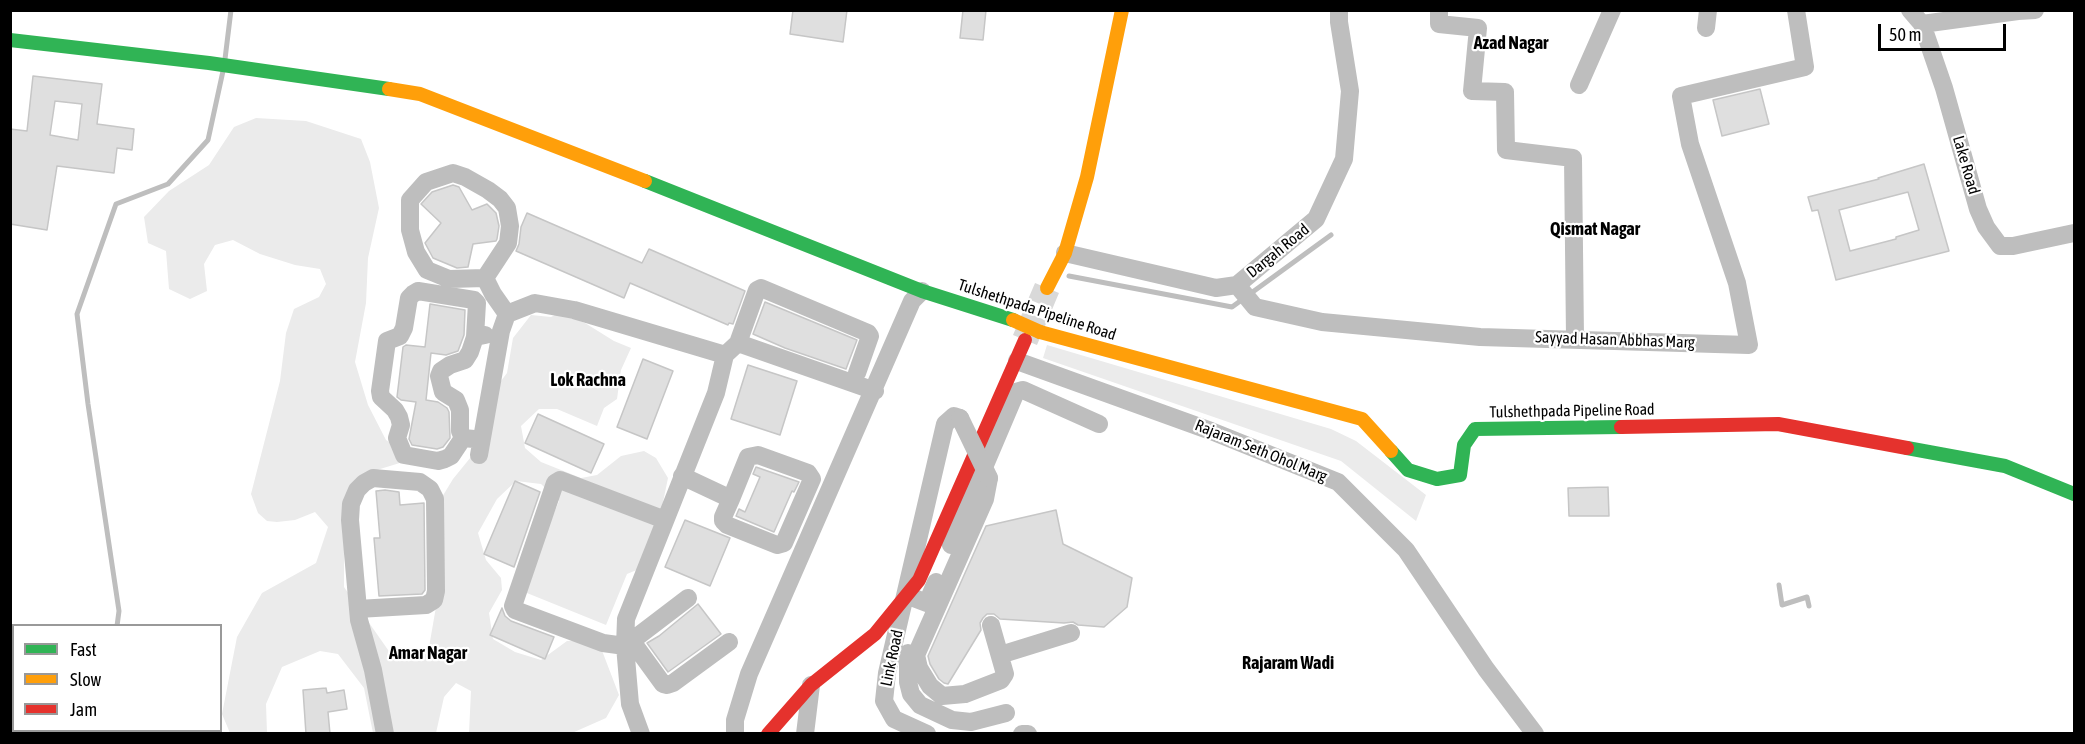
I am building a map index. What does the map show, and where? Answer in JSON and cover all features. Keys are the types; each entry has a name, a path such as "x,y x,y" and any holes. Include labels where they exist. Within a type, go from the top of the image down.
{"street":[{"path":"1047,288 1065,253 1088,177 1122,10"},
{"name":"Dargah Road","path":"1065,253 1216,288 1240,288 1317,219 1344,159 1350,90 1339,21 1340,10"},
{"path":"1579,85 1612,10"},
{"name":"Sayyad Hasan Abbhas Marg","path":"1240,288 1255,307 1322,322 1480,337 1575,338 1749,345 1737,283 1690,144 1681,96 1805,67 1796,10"},
{"path":"1916,17 2035,10"},
{"path":"1439,17 1478,28 1472,90 1505,92 1506,150 1573,158 1575,338"},
{"name":"Lake Road","path":"1916,17 1944,88 1978,209 1986,227 2000,246 2013,246 2074,233"},
{"name":"Tulshethpada Pipeline Road","path":"10,40 232,66 420,94 922,291 1013,320 1040,332 1362,419 1408,470 1437,479 1460,475 1464,445 1475,429 1778,424 2005,466 2074,494"},
{"path":"453,173 500,199 507,208 510,226 508,243 485,278 449,279 427,270 416,252 410,230 410,200 426,182 453,173"},
{"path":"463,438 451,456 445,459 438,461 404,455 397,438 401,425 399,417 381,397 380,391 387,341 400,336 412,294 418,291 474,300 477,303 475,337 470,352 465,360 450,365 441,371 439,376 444,392 456,400 460,410 460,431 463,438 480,448 504,322 485,278"},
{"path":"641,734 630,704 626,619 716,393 731,349 757,290 761,288 868,333 870,336 857,373"},
{"path":"735,734 735,720 749,674 912,301 922,291"},
{"path":"475,337 536,303 574,310 731,349 874,391"},
{"path":"768,734 811,685 875,634 919,580 1025,340"},
{"name":"Rajaram Seth Ohol Marg","path":"1017,361 1211,431 1338,482 1406,550 1486,669 1536,734"},
{"path":"1036,396 1046,371"},
{"path":"906,595 927,603 1014,395 1018,391 1023,390 1100,424"},
{"path":"906,595 945,424 954,416 960,418 989,478 986,500 916,655 919,668 930,686 942,696 965,694 1000,680 1005,674 991,625"},
{"path":"758,455 808,473 812,479 784,543 781,545 727,525 723,517 731,499 748,456 758,455"},
{"path":"682,476 731,499"},
{"path":"358,609 426,605 434,600 436,591 435,499 430,489 420,482 373,478 364,483 354,496 350,519 358,609 359,620 373,670 385,734"},
{"path":"665,520 560,480 555,483 513,606 515,610 603,643 628,643 688,598"},
{"name":"Link Road","path":"906,595 887,673 884,701 894,719 927,734"},
{"path":"1000,655 1071,633"},
{"path":"896,638 904,639 907,645 911,694 920,705 952,720 970,722 1006,713"},
{"path":"628,643 663,684 667,685 729,642"},
{"path":"805,734 811,685"},
{"path":"1022,734 1028,734"}],"shaded area":[{"path":"256,118 306,121 361,139 370,162 379,208 368,258 366,303 355,362 368,405 386,440 398,448 403,462 367,473 344,540 344,587 393,657 410,658 428,653 441,578 439,502 453,479 475,452 501,381 507,373 513,338 531,315 551,317 559,313 585,323 614,341 631,348 621,370 617,399 604,408 597,426 557,409 539,409 521,426 525,448 541,462 581,478 597,475 621,456 644,451 656,458 668,478 662,507 639,569 627,574 606,625 522,591 559,501 541,484 516,481 497,499 478,533 486,560 501,578 502,590 489,613 493,639 515,652 541,660 567,641 587,640 601,648 619,695 606,718 572,733 469,733 471,691 456,683 444,697 436,733 373,733 364,688 338,654 320,651 282,667 266,704 267,733 230,733 222,714 237,637 262,593 316,563 328,527 315,512 295,520 267,521 258,513 251,494 280,381 286,333 294,309 319,297 326,284 320,269 295,265 260,254 233,240 215,245 204,264 207,291 190,299 169,289 166,251 148,243 144,217 169,191 209,165 234,127"},
{"path":"1047,345 1331,429 1356,441 1426,495 1416,521 1341,461 1043,358"}],"building":[{"path":"793,10 847,10 843,42 790,34"},
{"path":"963,10 986,10 983,40 960,38"},
{"path":"33,76 102,84 97,124 134,129 132,150 117,148 114,173 57,166 47,230 10,224 10,129 27,131","holes":["55,101 82,104 78,140 50,135"]},
{"path":"1760,89 1769,124 1722,136 1713,100"},
{"path":"1924,164 1949,251 1836,280 1818,210 1812,211 1808,197","holes":["1908,192 1919,230 1896,237 1896,239 1850,251 1839,210"]},
{"path":"453,185 459,187 472,210 487,204 496,213 499,226 496,241 473,244 468,267 457,268 433,258 425,243 441,223 421,204 432,192"},
{"path":"527,213 642,263 649,249 745,291 733,324 728,325 630,283 624,298 516,251 521,227"},
{"path":"765,302 857,340 846,369 785,348 753,334"},
{"path":"430,304 465,310 464,335 458,351 446,355 431,353 426,400 438,402 449,412 450,438 443,447 437,449 412,445 409,439 416,402 401,400 397,397 403,347 406,345 425,347"},
{"path":"643,359 673,371 647,439 617,427"},
{"path":"748,365 797,381 780,435 731,419"},
{"path":"538,414 604,444 591,473 525,443"},
{"path":"756,467 799,482 794,492 792,491 774,532 736,516 739,509 745,512 760,477 753,474"},
{"path":"515,481 540,492 514,567 484,554"},
{"path":"1608,487 1609,516 1569,516 1568,488"},
{"path":"376,491 399,492 400,505 424,503 425,590 422,594 379,596 374,538 380,538"},
{"path":"1056,510 1063,544 1132,578 1127,607 1104,627 1078,625 1073,622 1000,619 994,614 987,614 980,623 981,630 948,684 944,683 930,664 928,656 986,526"},
{"path":"685,520 730,538 710,586 665,567"},
{"path":"698,604 721,634 668,672 647,643"},
{"path":"502,608 505,616 511,621 554,637 545,659 490,635"},
{"path":"326,688 327,693 344,690 347,709 328,712 330,734 306,734 303,690"}],"waterway":[{"path":"225,59 231,10"},
{"path":"117,624 119,611 77,314 116,204 168,184 208,140 223,71"},
{"path":"1069,276 1232,307 1331,235"},
{"path":"1779,585 1782,605 1807,597 1809,606"}],"tunnel":[{"path":"1025,340 1047,288"}],"traffic: fast":[{"path":"10,40 209,63 389,89"},
{"path":"645,181 922,291 1013,320"},
{"path":"1391,451 1408,470 1437,479 1460,475 1464,445 1475,429 1621,427"},
{"path":"1907,448 2005,466 2074,494"}],"traffic: slow":[{"path":"1047,288 1065,253 1087,177 1122,10"},
{"path":"389,89 420,94 645,181"},
{"path":"1013,320 1040,332"},
{"path":"1040,332 1362,419 1391,451"}],"traffic: jam":[{"path":"768,734 811,685 875,634 919,580 1025,340"},
{"path":"1621,427 1778,424 1907,448"}],"district":[{"name":"Azad Nagar","path":"1511,43"},
{"name":"Qismat Nagar","path":"1595,229"},
{"name":"Lok Rachna","path":"588,380"},
{"name":"Amar Nagar","path":"428,653"},
{"name":"Rajaram Wadi","path":"1288,663"}]}
